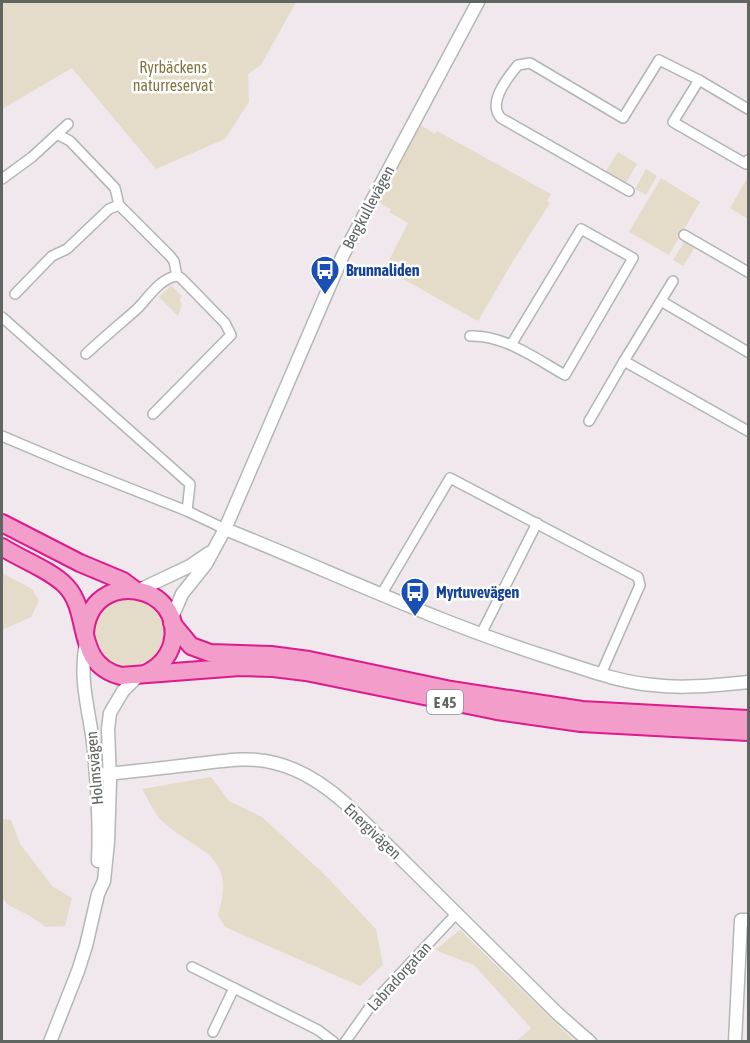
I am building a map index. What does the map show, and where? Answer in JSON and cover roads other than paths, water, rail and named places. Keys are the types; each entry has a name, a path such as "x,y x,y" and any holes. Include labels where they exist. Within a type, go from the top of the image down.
{"highway":[{"name":"E 45","path":"2,523 80,563 153,596 161,603 172,622 191,646 210,653 271,655 309,660 451,690 582,710 748,719"},
{"name":"E 45","path":"2,547 64,584 74,598 93,658 105,670 121,676 240,667 273,668 306,672 448,702 528,716 581,723 748,732"},
{"path":"86,639 89,615 99,601 113,592 137,590"},
{"path":"141,675 155,669 168,654 172,643 172,622"}],"street":[{"name":"Bergkullevägen","path":"172,622 182,594 206,564 225,529 343,255 478,2"},
{"path":"629,191 501,118 495,107 496,100 518,65 530,63 623,118 659,60 748,109"},
{"path":"699,80 673,122 746,164 748,160"},
{"path":"2,178 32,157 68,123"},
{"path":"57,134 70,141 115,188 119,205 170,256 174,261 177,276"},
{"path":"15,294 52,256 67,249 109,208 119,205"},
{"path":"470,336 479,336 511,345 565,375 633,258 581,229 511,345"},
{"path":"684,235 748,272"},
{"path":"86,354 161,284 172,276 182,278 225,323 231,335 153,414"},
{"path":"589,421 673,282"},
{"path":"661,301 748,352"},
{"path":"2,317 190,484 187,512"},
{"path":"624,361 748,431"},
{"path":"2,436 381,595 481,634 601,674 649,685 672,687 748,682"},
{"path":"381,595 450,478 638,577 640,585 601,674"},
{"path":"481,634 537,523"},
{"name":"Bergkullevägen","path":"137,590 190,566 213,551"},
{"name":"Holmsvägen","path":"86,639 82,677 92,734 96,775 99,838 98,894"},
{"name":"Holmsvägen","path":"50,1041 86,946 98,894 104,880 108,842 110,713 123,691 141,675"},
{"name":"Energivägen","path":"96,775 253,759 274,762 294,769 327,788 558,1014 590,1041"},
{"name":"Labradorgatan","path":"345,1041 372,1004 457,913"},
{"path":"735,1041 741,920 748,920"},
{"path":"192,967 318,1030 334,1041"},
{"path":"213,1032 234,988"}],"place":[{"name":"Brunnaliden","path":"325,296"},
{"name":"Myrtuvevägen","path":"415,618"}],"park label":[{"name":"Ryrbäckens naturreservat","path":"173,76"}]}
